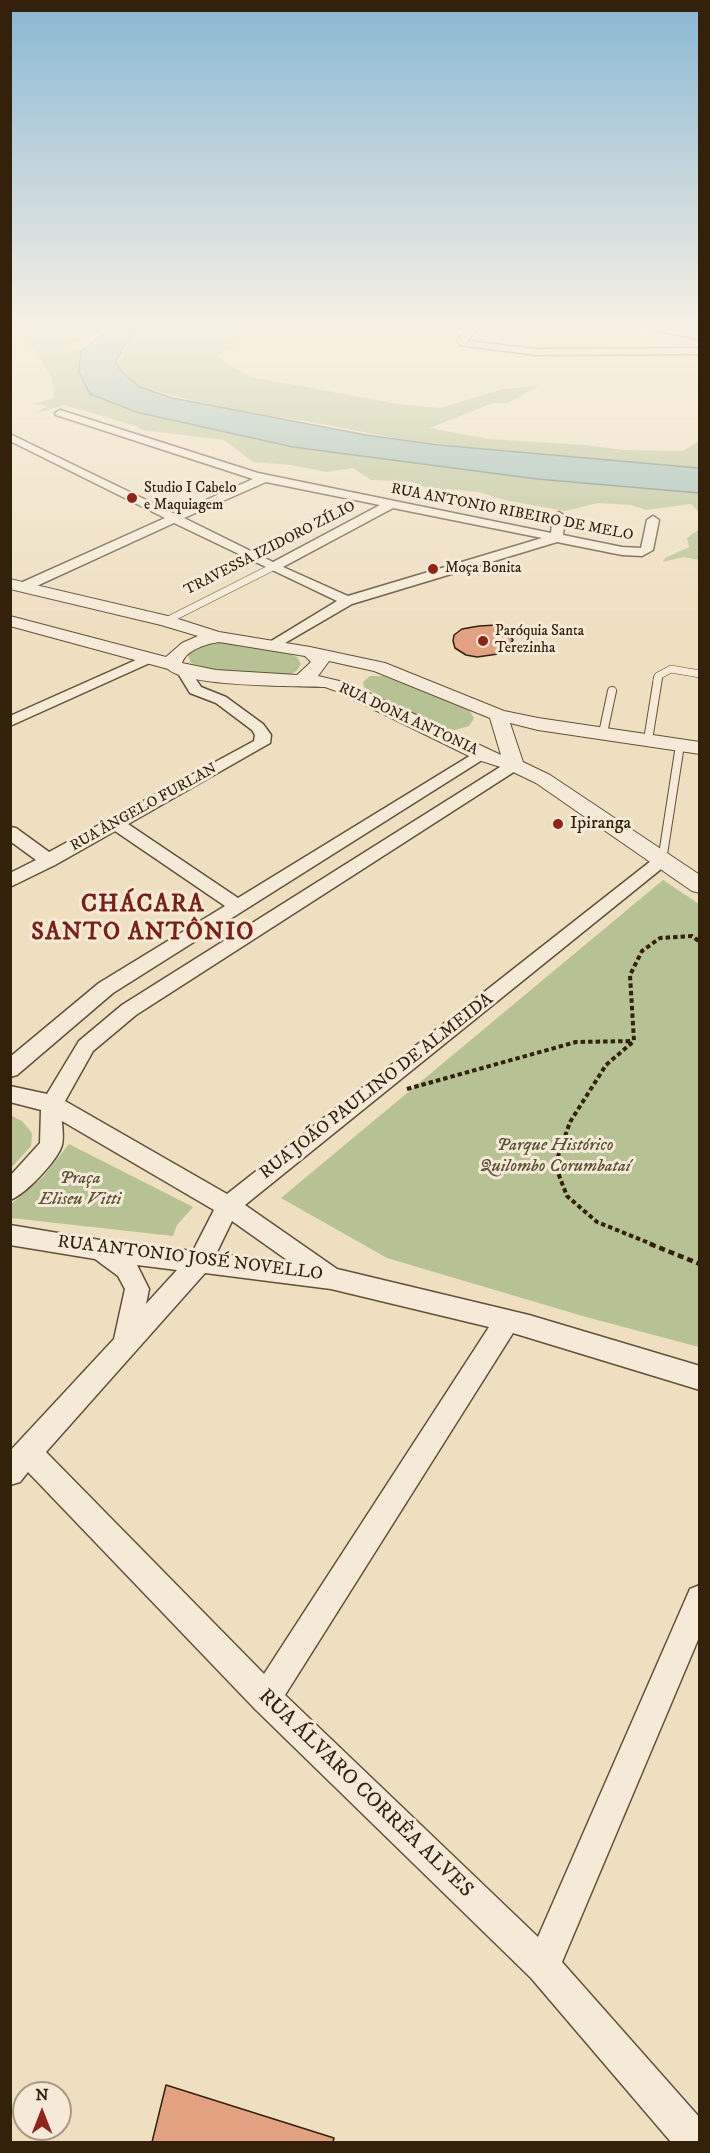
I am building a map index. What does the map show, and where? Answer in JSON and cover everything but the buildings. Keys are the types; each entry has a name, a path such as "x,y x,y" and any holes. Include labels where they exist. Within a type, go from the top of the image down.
{"street":[{"name":"RUA ANTONIO RIBEIRO DE MELO","path":"105,427 264,478 389,505 622,550 642,552 647,550 653,520"},
{"path":"10,437 273,567 347,601"},
{"path":"17,585 175,519 264,478"},
{"name":"TRAVESSA IZIDORO ZÍLIO","path":"273,567 389,505"},
{"path":"273,646 347,601 556,538 559,516"},
{"path":"17,585 166,621 219,637 310,652 384,669 498,716 699,748"},
{"name":"RUA DONA ANTONIA","path":"10,621 178,668 225,676 327,682 342,687 482,754 543,778 699,886"},
{"path":"219,637 201,639 178,652 173,660 195,690 221,700 228,682 225,676"},
{"path":"301,681 310,675 321,661 310,652"},
{"path":"10,722 147,659"},
{"path":"342,687 345,680 354,675 384,669"},
{"name":"RUA ÂNGELO FURLAN","path":"10,881 262,743 264,735 258,727 221,700"},
{"path":"10,1191 41,1160 51,1145 52,1104 86,1046 129,1010 514,765 498,716"},
{"path":"10,1070 106,988 482,754"},
{"path":"117,824 238,906"},
{"path":"10,832 49,861"},
{"name":"RUA JOÃO PAULINO DE ALMEIDA","path":"19,1462 199,1263 228,1206 662,861"},
{"name":"RUA ANTONIO JOSÉ NOVELLO","path":"10,1095 27,1096 52,1104 228,1206 331,1278"},
{"name":"RUA ANTONIO JOSÉ NOVELLO","path":"10,1235 100,1250 331,1278"},
{"name":"RUA JOÃO PAULINO DE ALMEIDA","path":"100,1250 126,1269 137,1289 126,1342"},
{"path":"331,1278 507,1321 634,1356 699,1378"},
{"path":"266,1698 507,1321"},
{"name":"RUA ÁLVARO CORRÊA ALVES","path":"19,1462 543,1966 695,2142"},
{"path":"543,1966 699,1599"}],"lane":[{"name":"TRAVESSA IZIDORO ZÍLIO","path":"166,621 273,567"},
{"path":"648,740 658,676 671,669 699,674"},
{"path":"603,733 612,691"},
{"path":"662,861 680,745"}],"path":[{"path":"634,1041 630,975 642,951 660,938 692,936 699,942"},
{"path":"404,1090 576,1042 634,1041"},
{"path":"634,1041 606,1065 570,1122 555,1165 567,1196 597,1222 699,1264"}],"green space":[{"path":"138,427 312,427 699,487 699,512 691,504 646,510 631,505 598,503 565,511 505,500 479,492 425,487 412,482 371,480 353,468 327,472 291,465 253,462 224,440 142,430"},
{"path":"339,427 431,427 488,439 585,445 624,450 683,451 699,441 699,476 399,439"},
{"path":"699,529 699,560 684,557 663,562 665,558 689,547 687,538"},
{"path":"211,641 284,652 297,657 301,664 295,672 287,675 260,676 228,672 191,663 188,655 199,646"},
{"path":"370,676 383,676 469,710 474,718 469,726 455,730 439,729 364,687 363,682"},
{"name":"Parque Histórico Quilombo Corumbataí","path":"663,880 699,904 699,1347 586,1317 387,1258 281,1198"},
{"path":"10,1115 22,1121 32,1133 31,1146 11,1168"},
{"name":"Praça Eliseu Vitti","path":"69,1144 193,1207 177,1225 173,1236 11,1218 11,1204 43,1177"}],"water":[{"path":"205,427 327,427 439,445 699,468 699,493 537,479 293,447"}],"place":[{"name":"Studio I Cabelo e Maquiagem","path":"132,498"},
{"name":"Moça Bonita","path":"433,569"},
{"name":"Paróquia Santa Terezinha","path":"483,641"},
{"name":"Ipiranga","path":"558,824"}],"district":[{"name":"CHÁCARA SANTO ANTÔNIO","path":"143,920"}]}
